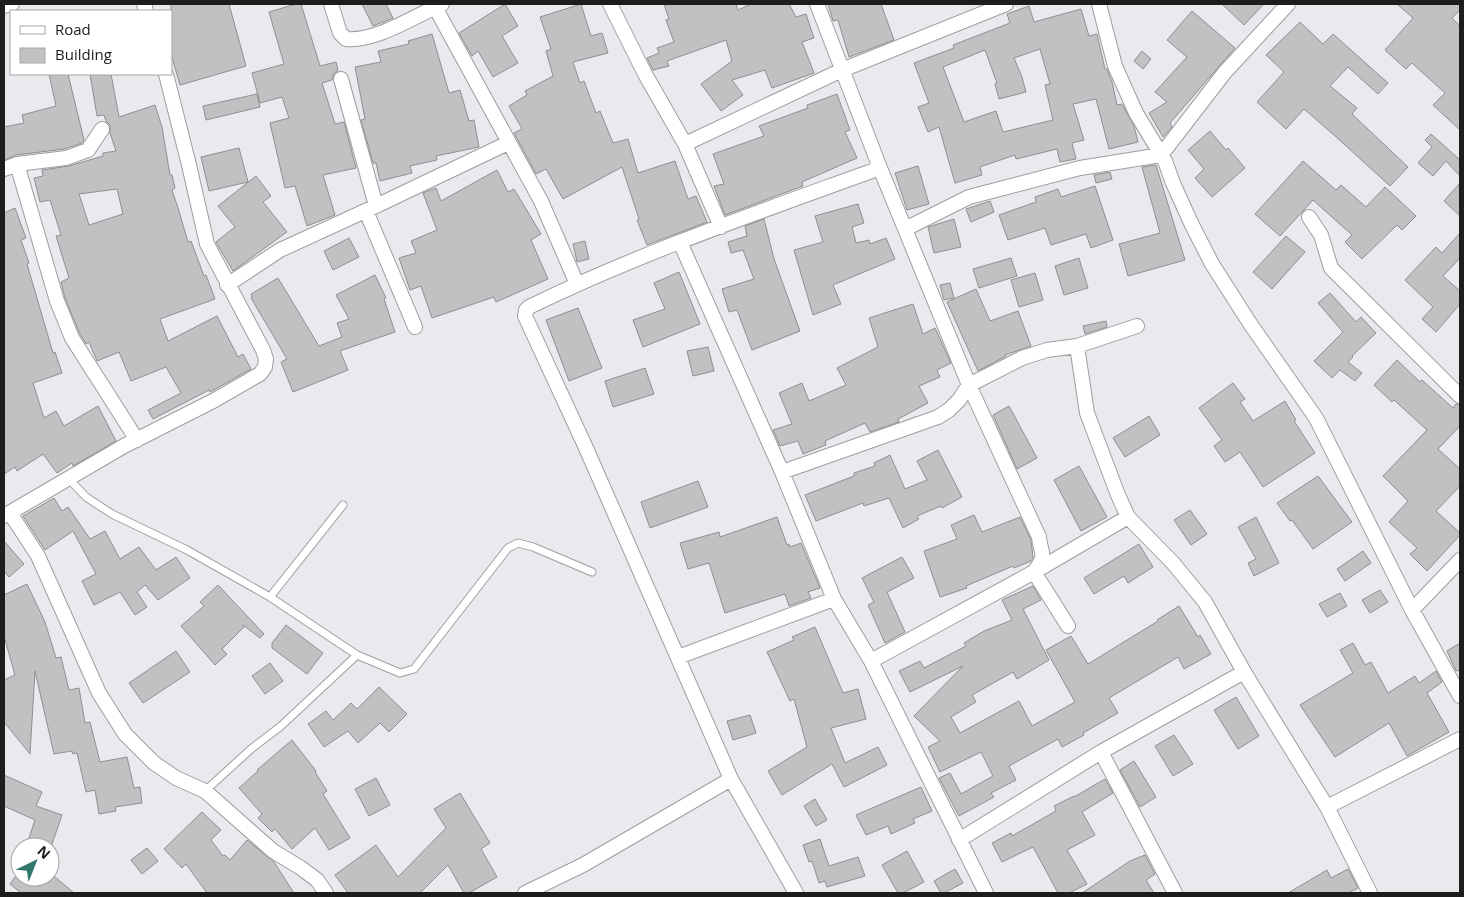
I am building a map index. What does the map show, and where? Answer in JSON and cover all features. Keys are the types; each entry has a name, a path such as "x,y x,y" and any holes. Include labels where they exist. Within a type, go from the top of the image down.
{"street":[{"path":"4,6 12,4"},
{"path":"332,4 340,33 346,39 356,40 377,35 439,5 508,143 541,201 577,284"},
{"path":"610,4 645,74 685,144 721,227"},
{"path":"817,4 880,168 968,386 1039,537 1043,553 1041,562 1034,572"},
{"path":"685,144 842,70 1006,4"},
{"path":"1099,4 1115,66 1136,112 1166,161 1173,183 1212,264 1251,325 1316,418 1412,610 1460,696"},
{"path":"905,229 969,197 1080,168 1161,155 1225,72 1288,4"},
{"path":"166,75 207,244 263,350 266,359 265,367 260,374 241,386 68,478 7,515 38,556 99,693 125,734 154,763 176,778 205,791 273,851 317,880 326,893"},
{"path":"341,79 371,209 415,327"},
{"path":"102,129 88,150 66,158 10,166 57,301 72,338 137,440"},
{"path":"227,285 280,250 371,209 508,143"},
{"path":"796,893 731,779 526,316 526,310 577,284 680,242 880,168"},
{"path":"1308,217 1321,235 1330,268 1460,396"},
{"path":"680,242 782,472 834,599 871,661 958,840 986,893"},
{"path":"782,472 938,417 959,400 968,386 1022,358 1047,350 1077,346 1137,326"},
{"path":"1077,346 1087,413 1128,517 1173,563 1205,602 1244,672 1327,807 1370,893"},
{"path":"871,661 1034,572 1128,517"},
{"path":"1412,610 1460,560"},
{"path":"1034,572 1068,626"},
{"path":"678,657 834,599"},
{"path":"958,840 1101,752 1244,672"},
{"path":"1327,807 1460,739"},
{"path":"1101,752 1175,893"},
{"path":"525,893 583,866 731,779"}],"lane":[{"path":"68,478 86,497 112,514 186,550 270,597 357,655 400,673 414,669 508,548 518,544 533,547 592,572"},
{"path":"270,597 343,505"},
{"path":"205,791 250,749 281,726 357,655"}],"building":[{"path":"171,4 229,4 246,66 180,85 172,57"},
{"path":"301,4 320,66 336,62 338,71 334,73 332,80 322,83 335,124 344,122 356,168 323,175 335,215 307,226 295,186 285,188 270,123 289,118 282,97 260,103 252,73 284,64 269,12"},
{"path":"362,4 386,4 393,18 373,26"},
{"path":"505,4 518,26 502,36 518,63 493,77 478,51 472,56 459,33"},
{"path":"581,4 591,36 602,33 608,53 573,62 580,83 584,81 596,113 600,111 613,143 628,139 638,173 675,161 688,199 696,196 707,222 647,245 637,220 639,219 622,167 563,199 546,169 536,174 514,133 522,129 509,106 527,95 525,91 553,76 546,51 551,49 540,17"},
{"path":"664,4 736,4 738,10 751,4 789,4 796,17 806,14 814,38 802,42 814,73 772,88 765,70 732,80 743,95 721,111 701,84 732,61 726,40 667,61 669,66 653,70 647,58 659,53 657,48 674,42 666,20 669,19"},
{"path":"828,4 881,4 894,40 849,57 838,20 833,21"},
{"path":"1222,4 1264,4 1244,25"},
{"path":"1397,4 1460,4 1460,10 1452,18 1460,26 1460,130 1433,105 1445,93 1412,63 1406,69 1385,50 1413,18"},
{"path":"1029,6 1034,22 1081,9 1089,36 1097,34 1105,69 1107,69 1112,82 1117,105 1122,104 1134,126 1138,142 1109,149 1096,99 1073,104 1084,140 1072,143 1076,159 1060,162 1057,149 1016,159 1015,155 980,167 982,175 955,183 939,127 928,132 918,107 929,103 914,63 954,48 953,45 1010,23 1007,14","holes":["1040,49 1050,84 1045,85 1053,120 1003,132 996,111 964,122 943,67 985,50 997,83 995,84 999,99 1026,92 1014,58"]},
{"path":"1192,11 1235,48 1170,123 1172,127 1163,137 1149,113 1167,102 1155,92 1187,57 1167,40"},
{"path":"1300,22 1323,44 1333,34 1388,83 1378,94 1348,67 1330,86 1357,108 1352,114 1408,167 1390,186 1304,109 1286,129 1257,102 1284,72 1266,55"},
{"path":"432,34 449,93 460,90 469,121 474,120 479,147 436,156 437,160 410,166 412,173 380,181 376,163 373,163 361,120 365,119 355,67 381,62 378,51 409,44 408,41"},
{"path":"1142,51 1151,59 1143,69 1134,61"},
{"path":"49,75 68,75 84,140 82,143 64,149 16,155 4,160 4,127 24,123 22,115 56,106"},
{"path":"90,75 111,75 119,117 155,105 162,127 170,175 172,175 175,188 172,190 188,242 191,241 215,299 160,319 168,341 217,316 238,357 243,354 251,369 210,392 209,390 153,419 148,410 181,393 166,367 131,381 119,352 97,361 89,342 86,344 80,334 65,298 61,282 69,278 56,236 61,235 50,200 40,202 34,178 43,176 42,170 69,166 103,156 103,153 116,151 110,133 110,125 104,115 97,116","holes":["117,189 123,214 89,225 79,194"]},
{"path":"257,94 260,107 206,120 203,106"},
{"path":"837,94 850,130 845,132 857,158 802,182 803,186 725,215 714,186 724,184 713,154 764,136 759,126 808,108 807,105"},
{"path":"1210,131 1245,168 1212,197 1195,178 1204,169 1188,150"},
{"path":"1431,134 1460,160 1460,176 1446,161 1433,176 1418,163 1432,147 1425,140"},
{"path":"239,148 248,182 209,191 201,157"},
{"path":"1303,161 1336,190 1341,185 1366,207 1385,187 1416,216 1402,230 1397,225 1362,259 1345,242 1352,235 1313,200 1280,236 1255,214"},
{"path":"1156,165 1185,260 1128,276 1119,244 1160,233 1142,167"},
{"path":"918,166 929,204 907,210 895,173"},
{"path":"497,170 508,192 514,189 541,234 531,240 548,279 496,302 494,297 432,318 421,286 410,290 399,258 416,253 411,241 437,230 423,193 436,188 441,201"},
{"path":"1110,172 1112,179 1096,183 1094,175"},
{"path":"256,176 271,196 263,202 287,232 233,271 216,242 235,227 218,206"},
{"path":"1460,183 1460,216 1444,201"},
{"path":"1095,186 1113,240 1091,248 1086,234 1051,245 1045,228 1008,240 999,215 1036,202 1035,197 1058,189 1061,197"},
{"path":"990,201 994,212 971,222 966,209"},
{"path":"858,204 864,223 852,227 856,243 869,240 870,244 886,238 895,259 833,285 841,304 813,315 794,250 823,242 815,216"},
{"path":"15,208 26,238 21,240 29,263 27,264 53,353 55,352 62,373 33,383 44,418 56,411 64,426 98,406 116,441 73,466 72,463 57,473 43,454 17,471 15,467 4,474 4,213"},
{"path":"764,219 774,259 800,331 752,350 737,310 729,312 722,289 754,279 743,250 731,253 728,242 747,236 745,226"},
{"path":"954,219 961,247 934,253 928,227"},
{"path":"1460,233 1460,258 1443,276 1460,291 1460,304 1436,332 1422,319 1433,307 1405,280 1436,247 1442,253"},
{"path":"1286,236 1305,252 1272,289 1253,272"},
{"path":"349,238 359,257 333,270 324,251"},
{"path":"585,241 589,259 577,262 573,244"},
{"path":"1011,258 1017,276 979,288 973,269"},
{"path":"1079,258 1088,288 1064,295 1055,266"},
{"path":"679,272 700,324 643,347 633,320 665,309 654,283"},
{"path":"1035,273 1043,300 1019,307 1011,280"},
{"path":"375,275 386,298 384,299 395,332 340,351 348,370 293,392 281,362 287,359 251,298 251,294 278,278 319,346 342,337 337,323 349,319 336,295"},
{"path":"950,283 954,298 944,300 940,285"},
{"path":"976,289 990,321 1018,311 1031,346 1005,355 978,371 947,302"},
{"path":"1330,293 1356,322 1361,317 1376,333 1348,362 1362,373 1355,381 1340,370 1332,378 1314,361 1343,332 1318,303"},
{"path":"913,304 923,334 935,328 951,363 937,370 940,377 919,386 928,403 898,419 899,422 870,432 865,423 825,441 826,445 803,454 798,441 780,446 773,430 792,424 779,393 802,383 809,401 846,385 837,368 878,347 869,318"},
{"path":"578,308 602,368 569,381 546,320"},
{"path":"1106,321 1107,327 1085,334 1083,326"},
{"path":"708,347 714,371 693,376 687,351"},
{"path":"1397,360 1420,382 1422,380 1453,408 1456,404 1460,405 1460,426 1438,449 1460,469 1460,486 1436,511 1460,535 1427,571 1410,554 1417,548 1389,522 1408,501 1383,476 1427,430 1394,400 1392,402 1374,385"},
{"path":"645,368 654,394 613,407 605,381"},
{"path":"1233,383 1245,399 1240,402 1253,421 1285,401 1296,420 1294,421 1315,453 1263,487 1240,452 1225,462 1214,446 1222,440 1199,408"},
{"path":"1009,406 1037,458 1017,469 993,415"},
{"path":"1149,416 1160,435 1125,457 1113,438"},
{"path":"938,450 962,497 942,508 941,506 917,516 919,519 903,528 889,498 864,506 863,503 816,521 805,495 854,476 854,473 875,466 874,463 890,455 905,489 927,480 917,461"},
{"path":"1079,466 1107,517 1081,531 1054,480"},
{"path":"1318,476 1352,522 1313,549 1277,503"},
{"path":"698,481 708,507 650,528 641,502"},
{"path":"54,498 62,511 68,507 90,539 105,531 120,559 139,547 156,570 176,557 190,578 158,600 145,585 137,592 147,607 135,615 120,592 94,605 82,581 96,574 73,531 45,550 23,516"},
{"path":"1190,510 1207,534 1191,545 1174,520"},
{"path":"974,515 982,532 1020,517 1031,540 1033,558 1031,561 1014,568 1013,566 966,586 967,588 940,597 924,551 957,539 951,525"},
{"path":"777,517 787,545 789,544 790,547 801,543 820,588 808,592 811,598 789,606 785,594 725,613 709,563 688,569 680,543 719,532 720,537"},
{"path":"1256,517 1279,563 1254,576 1248,563 1256,559 1238,527"},
{"path":"4,541 24,564 9,577 4,571"},
{"path":"1139,544 1153,567 1128,583 1124,576 1094,594 1084,578"},
{"path":"1363,551 1371,563 1345,581 1337,569"},
{"path":"902,557 914,578 887,592 905,632 885,643 868,605 874,602 862,578"},
{"path":"27,584 45,622 56,658 61,657 69,690 79,688 85,723 90,722 100,762 127,757 134,788 140,787 142,803 115,807 116,811 99,814 95,790 86,792 77,753 73,754 72,751 54,754 35,671 30,754 4,722 4,680 15,675 4,636 4,595"},
{"path":"218,585 264,634 260,638 243,625 244,627 222,649 227,654 215,665 181,626 204,606 200,602"},
{"path":"1033,586 1041,600 1023,609 1049,660 1017,679 1013,672 972,695 976,702 951,717 960,733 1019,701 1032,726 1075,702 1046,650 1071,636 1088,664 1179,606 1211,654 1184,669 1178,657 1109,698 1118,713 1062,747 1058,739 1009,766 1016,780 991,793 994,797 959,816 939,778 950,773 961,794 993,776 981,752 940,772 928,747 940,741 914,716 963,666 910,692 899,671 920,661 924,668 966,646 964,643 984,631 1012,620 1002,600"},
{"path":"1380,590 1388,602 1370,613 1362,600"},
{"path":"1340,593 1347,606 1327,617 1319,604"},
{"path":"286,625 323,653 307,674 272,648 272,643"},
{"path":"815,627 843,693 858,689 866,719 831,728 845,763 878,747 887,765 844,787 832,764 782,795 768,771 807,747 794,699 790,701 767,652 794,640 792,637"},
{"path":"1353,643 1365,665 1371,662 1388,693 1415,676 1419,683 1436,671 1442,682 1427,693 1449,732 1407,756 1389,723 1335,757 1300,705 1353,673 1340,650"},
{"path":"1460,643 1460,672 1459,670 1456,671 1447,651"},
{"path":"176,651 190,672 143,703 129,683"},
{"path":"270,663 283,681 265,694 252,676"},
{"path":"379,687 407,714 389,732 380,723 358,743 348,731 324,747 308,724 326,711 333,720 351,703 357,709"},
{"path":"1236,697 1259,736 1238,749 1214,710"},
{"path":"750,715 756,733 733,740 727,721"},
{"path":"1174,735 1193,764 1173,776 1155,746"},
{"path":"292,740 316,771 327,791 323,794 350,838 329,850 315,828 292,849 275,829 272,832 258,818 262,814 239,788"},
{"path":"1134,761 1156,797 1140,807 1120,770"},
{"path":"4,775 42,792 36,806 62,815 54,837 29,837 35,820 4,806"},
{"path":"376,778 390,805 369,816 355,789"},
{"path":"1105,779 1113,793 1082,812 1095,835 1067,850 1087,884 1069,893 1058,893 1033,847 1002,862 992,843 1011,833 1012,836 1056,811 1054,806"},
{"path":"921,787 932,811 913,819 915,823 891,834 888,826 866,835 856,815"},
{"path":"460,793 490,843 481,849 497,877 469,893 464,893 448,865 420,893 348,893 335,875 376,845 398,877 446,828 434,809"},
{"path":"815,799 827,820 816,826 804,806"},
{"path":"202,812 221,830 211,840 223,856 225,855 230,860 247,840 274,862 294,893 207,893 186,864 182,868 164,849"},
{"path":"820,839 829,866 858,857 865,876 827,887 825,881 819,883 812,861 809,862 803,845"},
{"path":"147,848 158,861 142,874 131,860"},
{"path":"907,851 924,882 903,893 898,893 882,865"},
{"path":"1145,855 1155,874 1146,880 1154,893 1082,893 1130,861"},
{"path":"955,869 963,883 941,893 934,881"},
{"path":"1348,869 1358,888 1348,893 1288,893 1327,870 1331,878"},
{"path":"60,881 74,893 21,893 14,887 60,887"}]}
